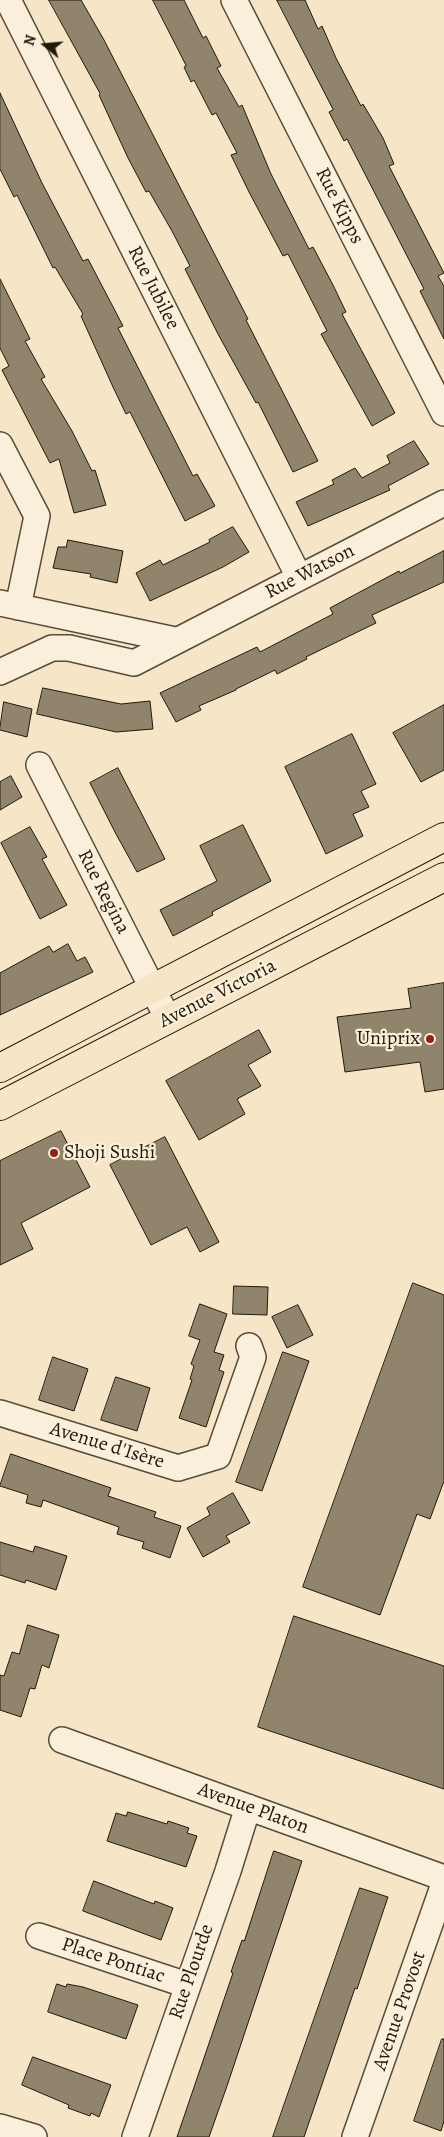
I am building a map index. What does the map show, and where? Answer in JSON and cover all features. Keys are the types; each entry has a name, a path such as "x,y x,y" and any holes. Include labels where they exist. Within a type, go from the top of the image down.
{"main road":[{"name":"Avenue Victoria","path":"0,1068 444,837"},
{"name":"Avenue Victoria","path":"0,1106 440,879"}],"street":[{"name":"Rue Jubilee","path":"8,0 299,577"},
{"name":"Rue Kipps","path":"234,0 444,413"},
{"path":"0,444 37,516 9,605 175,640"},
{"name":"Rue Watson","path":"0,672 52,648 69,648 134,663 175,640 444,503"},
{"name":"Rue Regina","path":"39,765 168,1019"},
{"name":"Avenue d'Isère","path":"0,1413 178,1468 218,1456 253,1357 249,1346"},
{"name":"Avenue Platon","path":"62,1740 444,1878"},
{"name":"Rue Plourde","path":"136,2137 228,1871 248,1807"},
{"name":"Avenue Provost","path":"355,2137 444,1884"},
{"name":"Place Pontiac","path":"39,1936 187,1985"},
{"path":"0,2127 34,2137"}],"building":[{"path":"49,0 81,0 104,40 248,319 246,320 318,461 293,472 258,402 256,403 218,334 185,269 190,266 149,191 146,192 128,158 100,94"},
{"path":"153,0 184,0 203,38 206,36 221,66 217,68 239,107 242,105 271,174 309,249 313,247 333,285 346,312 342,314 395,413 372,426 321,334 327,331 288,254 283,256 249,192 231,155 237,153 216,113 212,115 194,80 191,82 184,67 186,66"},
{"path":"277,0 305,0 318,29 322,26 361,106 363,104 383,138 394,164 389,166 444,273 438,276 444,286 444,339 420,291 424,289 347,139 344,141 329,112 333,110"},
{"path":"0,93 42,183 83,261 88,259 123,326 118,328 193,476 197,474 215,506 185,521 130,412 126,414 81,316 83,314 55,267 53,268 17,195 14,197 0,169"},
{"path":"0,279 30,339 25,341 45,377 41,379 72,431 92,471 95,470 106,505 74,513 59,459 50,463 2,370 9,366 0,348"},
{"path":"414,441 429,464 388,486 390,490 308,526 296,502 334,484 332,480 355,468 362,478 390,463 387,456"},
{"path":"233,527 249,552 223,567 150,601 136,573 160,560 163,565 210,542 209,540"},
{"path":"68,540 123,551 117,583 90,577 91,574 53,568 58,547 66,547"},
{"path":"444,551 444,582 372,615 376,623 306,657 307,659 277,674 275,670 199,706 201,710 176,722 160,693 257,647 260,652 333,614 330,608 399,571 400,573"},
{"path":"43,688 121,704 150,701 153,729 116,732 37,714"},
{"path":"4,702 32,709 27,737 0,730"},
{"path":"444,705 444,770 421,782 393,733"},
{"path":"352,734 376,784 361,791 369,807 353,814 363,836 326,854 285,767"},
{"path":"118,768 165,859 137,872 90,783"},
{"path":"11,776 22,797 0,810 0,782"},
{"path":"243,825 271,881 212,912 213,915 173,936 160,910 217,881 200,846"},
{"path":"30,827 47,857 42,859 67,905 40,919 1,843"},
{"path":"68,944 77,961 85,957 93,972 0,1015 0,973 49,946 53,952"},
{"path":"444,983 444,1089 425,1092 420,1062 345,1072 337,1017 411,1008 408,989"},
{"path":"259,1030 271,1052 248,1065 261,1086 237,1099 245,1114 199,1140 166,1081"},
{"path":"61,1131 90,1187 21,1223 33,1249 0,1265 0,1161"},
{"path":"165,1137 219,1242 200,1252 187,1227 151,1245 110,1165"},
{"path":"413,1283 444,1295 444,1481 430,1519 417,1514 380,1615 303,1587"},
{"path":"234,1286 268,1287 267,1315 233,1314"},
{"path":"200,1304 227,1314 214,1352 224,1355 219,1370 224,1372 206,1427 179,1418 192,1380 190,1379 194,1366 191,1364 200,1340 189,1336"},
{"path":"298,1305 313,1335 287,1348 272,1317"},
{"path":"283,1352 309,1361 262,1491 236,1482"},
{"path":"53,1357 88,1369 74,1411 39,1400"},
{"path":"116,1377 150,1388 137,1431 101,1420"},
{"path":"11,1454 111,1488 108,1496 156,1512 154,1517 181,1526 170,1558 142,1548 144,1542 117,1534 119,1527 43,1500 41,1507 26,1503 28,1495 0,1486"},
{"path":"233,1493 250,1523 226,1536 230,1542 203,1557 187,1528 210,1515 207,1508"},
{"path":"0,1542 33,1552 35,1546 67,1556 56,1590 26,1580 25,1583 0,1575"},
{"path":"294,1616 444,1666 444,1789 258,1727"},
{"path":"28,1625 59,1635 49,1668 42,1665 35,1689 30,1688 21,1717 0,1710 0,1675 4,1676 12,1652 19,1654"},
{"path":"128,1812 167,1824 168,1821 189,1828 187,1833 197,1836 186,1867 107,1841 116,1813 126,1816"},
{"path":"274,1851 302,1861 227,2086 209,2137 177,2137 233,1973 231,1972 242,1940 244,1941"},
{"path":"94,1881 154,1904 155,1901 173,1908 161,1940 83,1911"},
{"path":"360,1888 388,1897 357,1989 355,1988 304,2137 273,2137"},
{"path":"57,1984 66,1987 67,1984 83,1987 138,2005 126,2039 48,2012"},
{"path":"442,2039 444,2039 444,2121 441,2131 414,2121"},
{"path":"33,2057 111,2085 99,2117 91,2113 90,2116 68,2108 69,2105 22,2085"}],"place":[{"name":"Uniprix","path":"430,1039"},
{"name":"Shoji Sushi","path":"54,1153"}]}
